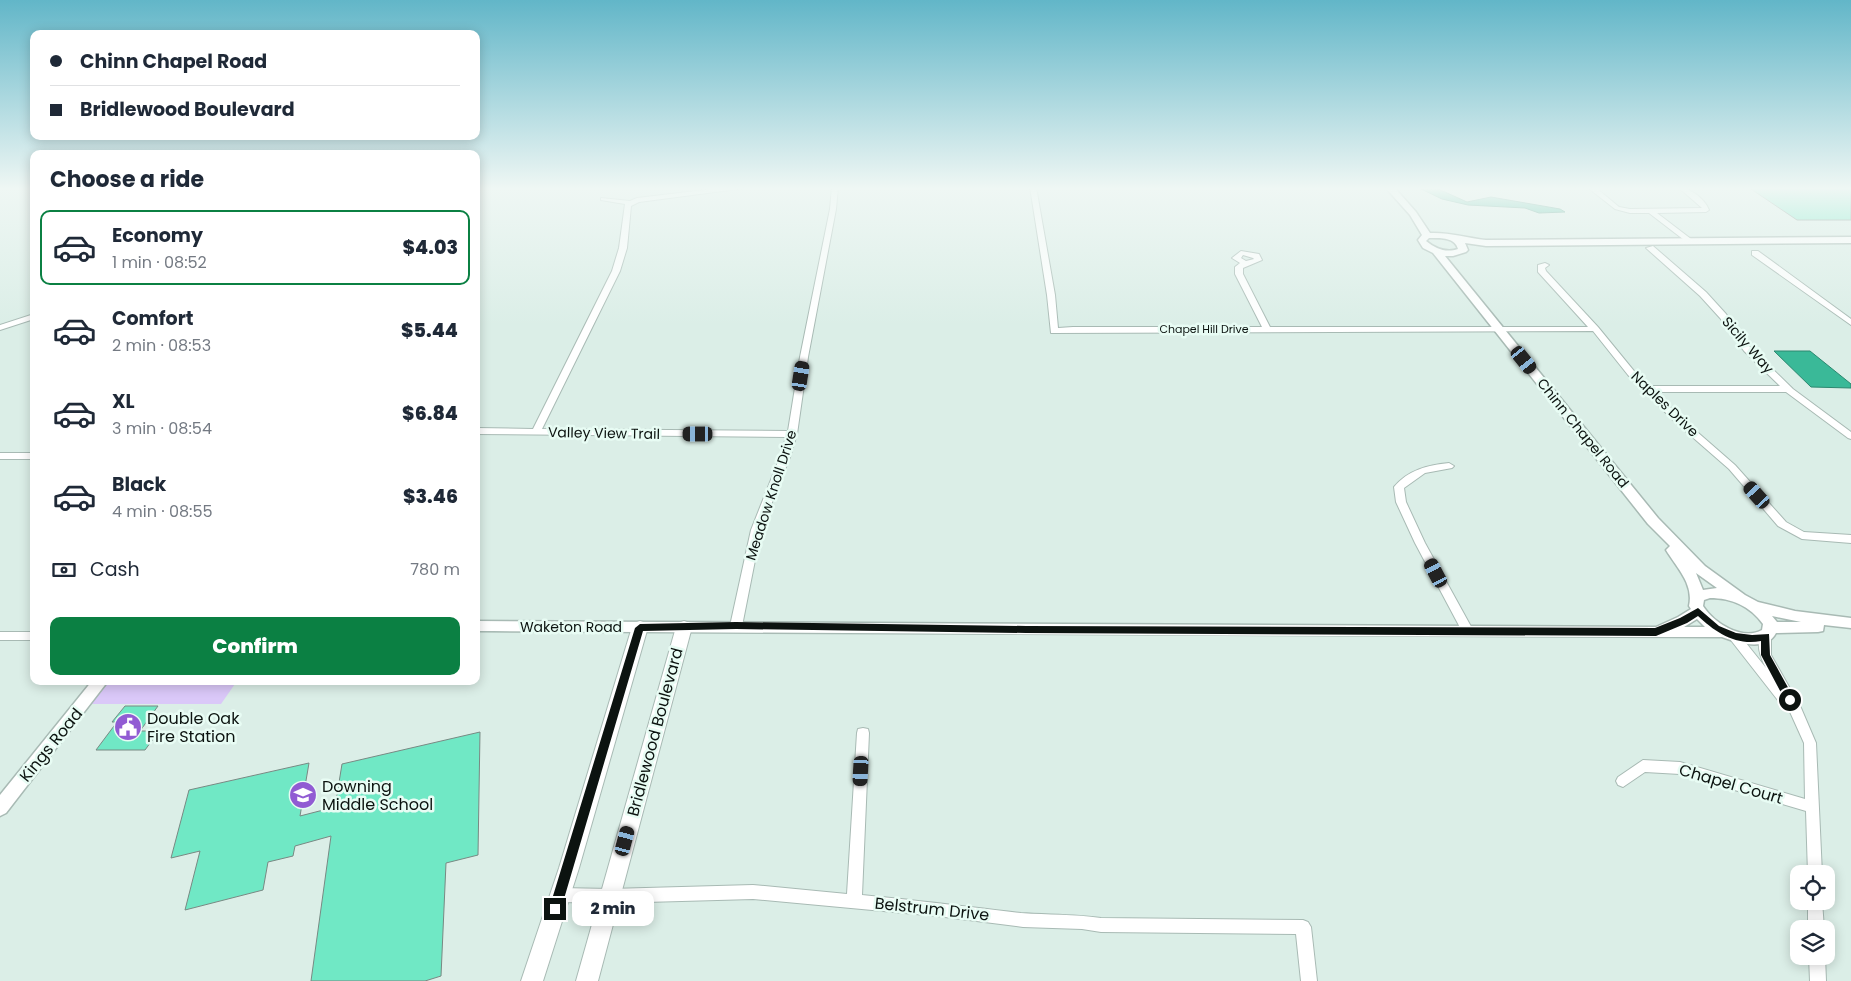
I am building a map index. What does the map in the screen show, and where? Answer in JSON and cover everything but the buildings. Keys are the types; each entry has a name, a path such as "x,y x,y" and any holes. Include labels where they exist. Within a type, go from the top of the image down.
{"main road":[{"path":"532,981 560,895 640,628"},
{"name":"Bridlewood Boulevard","path":"587,981 684,628"}],"street":[{"path":"536,432 616,271 623,248 625,233"},
{"name":"Meadow Knoll Drive","path":"736,626 756,530 785,457 792,434 804,357 828,233"},
{"name":"Chapel Hill Drive","path":"1041,233 1054,331 1073,329 1595,329"},
{"path":"1425,233 1427,236 1440,236"},
{"path":"1436,233 1461,244 1650,248 1851,248"},
{"path":"1678,233 1688,241"},
{"name":"Chinn Chapel Road","path":"1427,236 1422,242 1436,252 1456,274 1653,521 1693,579 1698,604"},
{"path":"1823,240 1832,248"},
{"path":"1461,244 1851,240"},
{"path":"1456,274 1450,258 1461,244"},
{"name":"Sicily Way","path":"1650,248 1703,294 1747,349 1788,389 1851,436"},
{"path":"1436,252 1455,253"},
{"path":"1755,252 1851,323"},
{"path":"1245,264 1239,267 1239,274 1267,329"},
{"name":"Naples Drive","path":"1545,265 1541,267 1542,272 1595,329 1631,373 1732,467 1782,524 1802,535 1851,539"},
{"path":"0,328 30,318"},
{"path":"1647,389 1788,389"},
{"name":"Valley View Trail","path":"480,431 792,434"},
{"path":"0,456 30,456"},
{"path":"1449,466 1426,468 1412,475 1399,487 1401,502 1420,543 1468,632"},
{"name":"Chinn Chapel Road","path":"1653,521 1700,569 1740,598"},
{"path":"1797,712 1729,634 1708,623 1698,604 1708,592 1716,592 1740,598 1755,606 1795,616 1851,623"},
{"name":"Waketon Road","path":"1656,632 1683,621 1698,604"},
{"path":"1755,606 1766,617 1768,632 1765,655 1797,712 1810,743 1815,865"},
{"name":"Waketon Road","path":"480,626 1656,632 1729,634 1752,639 1768,632"},
{"path":"1768,632 1804,626 1851,631"},
{"path":"0,636 30,636"},
{"name":"Kings Road","path":"1,806 98,685"},
{"path":"854,901 863,733"},
{"name":"Chapel Court","path":"1623,781 1643,766 1680,768 1812,807"},
{"name":"Belstrum Drive","path":"560,895 610,896 753,892 1023,920 1082,922 1101,925 1303,927 1309,981"},
{"path":"1817,965 1818,981"}],"shaded area":[{"path":"1774,351 1810,351 1851,384 1851,388 1811,387"},
{"path":"105,685 234,685 221,704 90,704"}],"place":[{"name":"Double Oak Fire Station","path":"128,727"},
{"name":"Downing Middle School","path":"303,795"}],"route":[{"path":"555,909 569,868 640,628 736,626 1026,630 1656,632 1683,621 1698,611 1708,623 1734,636 1752,639 1765,636 1765,655 1790,700"}]}
